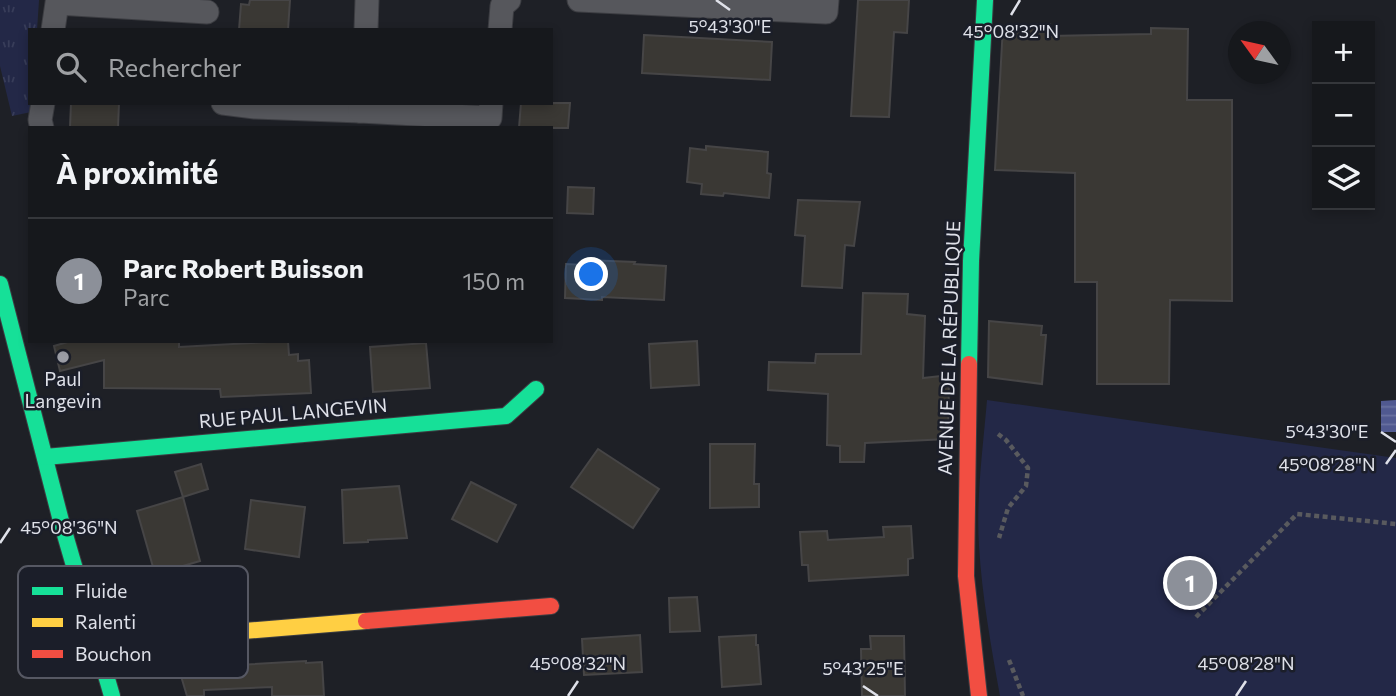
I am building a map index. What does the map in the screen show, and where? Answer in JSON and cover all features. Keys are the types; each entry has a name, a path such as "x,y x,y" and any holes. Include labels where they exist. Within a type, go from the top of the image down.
{"street":[{"path":"366,28 368,0"},
{"path":"499,28 502,6 509,0"},
{"path":"579,0 826,12 827,0"},
{"name":"AVENUE DE LA RÉPUBLIQUE","path":"979,696 966,576 966,499 971,261 985,0"},
{"path":"53,28 57,3 207,14"},
{"path":"42,126 43,105"},
{"path":"239,105 360,107 490,116"},
{"path":"0,284 74,566"},
{"name":"RUE PAUL LANGEVIN","path":"45,457 506,416 536,390"},
{"path":"248,631 551,606"},
{"path":"107,678 112,696"}],"path":[{"path":"968,408 1006,440 1028,468 1027,486 1008,509 997,547"},
{"path":"1196,617 1297,513 1396,524"},
{"path":"1009,659 1024,696"}],"green space":[{"path":"0,0 39,0 37,28 28,28 28,105 32,105 31,112 12,116 0,66"},
{"path":"987,400 1396,458 1396,696 1000,696 985,602 978,528"}],"shaded area":[{"path":"1396,400 1396,432 1381,432 1381,401"}],"building":[{"path":"250,0 290,0 288,28 239,28 241,4 249,5"},
{"path":"858,0 909,0 907,33 894,32 889,117 851,116"},
{"path":"1050,24 1048,36 1151,34 1151,28 1188,29 1187,100 1232,100 1232,301 1170,300 1169,384 1097,384 1097,282 1075,282 1075,173 995,170 1003,26"},
{"path":"644,35 772,42 770,80 642,73"},
{"path":"570,103 568,128 519,126 521,105"},
{"path":"71,105 119,105 118,126 70,126"},
{"path":"706,146 768,152 767,173 771,174 769,198 724,193 723,196 701,194 702,184 687,182 690,148 706,150"},
{"path":"568,187 594,188 593,214 567,213"},
{"path":"798,200 860,202 854,246 845,245 842,288 802,286 805,236 795,235"},
{"path":"585,260 666,266 664,300 565,298 566,264 585,265"},
{"path":"863,293 908,294 907,314 925,316 923,378 949,375 948,439 865,443 864,462 840,462 840,446 827,445 828,394 768,390 769,362 815,363 816,354 861,354"},
{"path":"989,321 1042,326 1041,335 1046,335 1042,384 988,377"},
{"path":"697,341 699,385 651,388 649,344"},
{"path":"64,343 179,343 179,347 288,343 289,355 298,354 298,361 309,360 311,393 221,397 220,389 104,388 104,360 60,371 54,346"},
{"path":"426,343 430,388 373,392 370,347"},
{"path":"710,444 755,444 754,484 759,484 759,507 710,508"},
{"path":"598,449 659,489 633,528 571,487"},
{"path":"201,464 208,489 183,497 175,472"},
{"path":"471,482 516,505 497,542 452,519"},
{"path":"399,486 407,538 344,543 342,490"},
{"path":"183,497 200,561 183,566 153,566 137,511"},
{"path":"251,500 305,507 299,557 245,549"},
{"path":"911,526 913,558 908,559 908,575 809,581 808,565 802,565 800,532 827,531 828,540 884,537 883,527"},
{"path":"697,597 700,631 670,632 669,598"},
{"path":"640,635 642,672 584,675 582,639"},
{"path":"756,635 761,684 722,687 719,637"},
{"path":"870,636 904,636 905,696 862,696 861,649 871,649"},
{"path":"322,662 324,696 272,696 272,687 204,690 204,696 187,696 182,678 248,678 248,664"}],"traffic: fast":[{"path":"969,364 971,261 985,0"},
{"path":"0,284 74,566"},
{"path":"45,457 506,416 536,389"},
{"path":"107,678 112,696"}],"traffic: slow":[{"path":"248,631 366,621"}],"traffic: jam":[{"path":"969,364 966,576 979,696"},
{"path":"366,621 551,606"}],"place":[{"name":"Paul Langevin","path":"63,357"},
{"name":"Parc Robert Buisson","path":"1190,583"}]}
